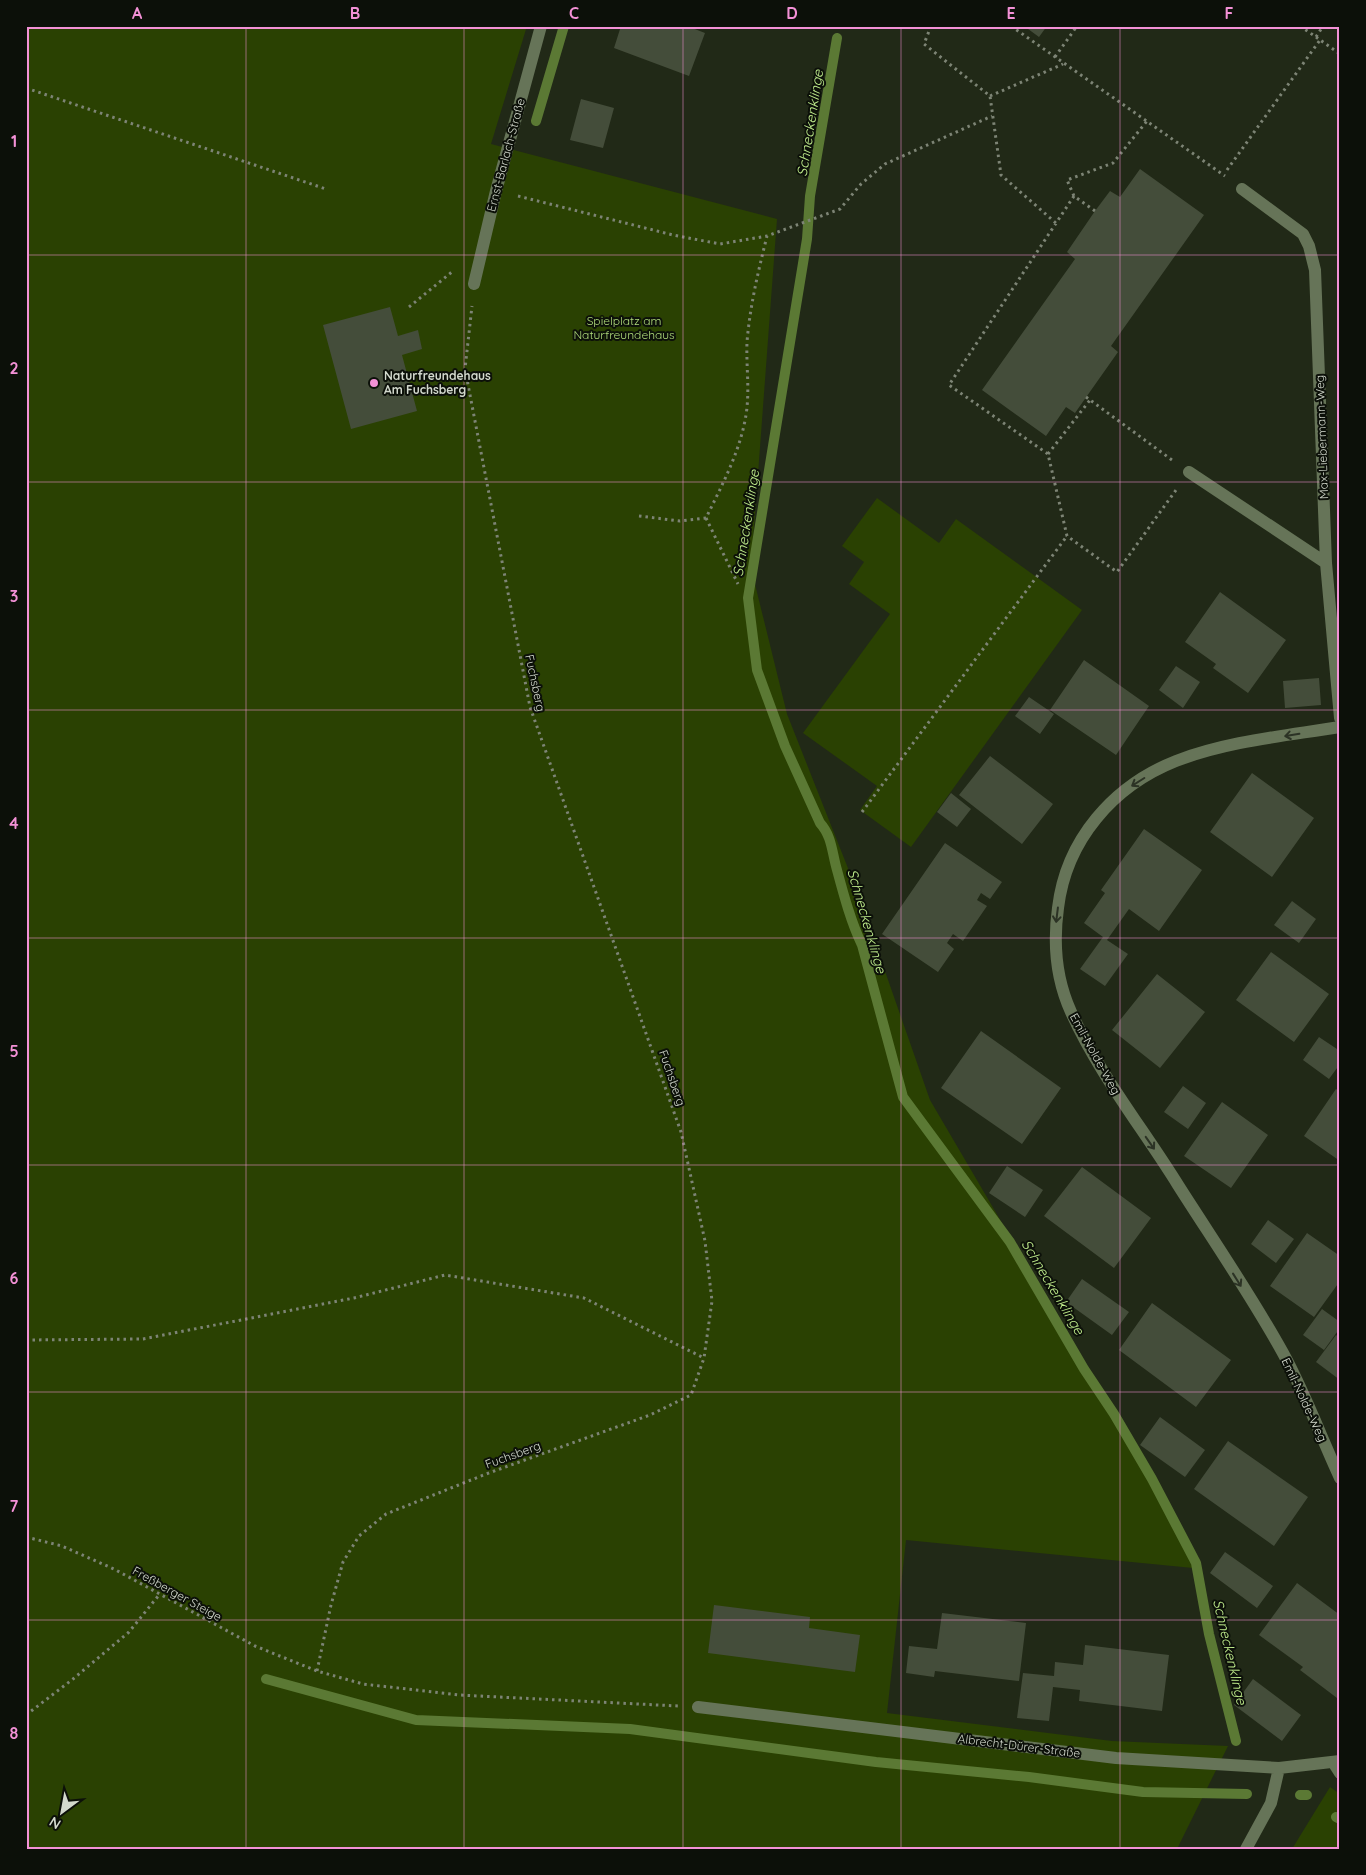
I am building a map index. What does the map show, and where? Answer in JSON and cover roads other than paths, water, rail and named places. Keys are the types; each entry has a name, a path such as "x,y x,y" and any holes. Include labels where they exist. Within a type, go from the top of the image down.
{"street":[{"name":"Ernst-Barlach-Straße","path":"474,284 496,191 541,26"},
{"name":"Max-Liebermann-Weg","path":"1242,188 1303,234 1309,246 1315,270 1326,563 1340,718"},
{"path":"1189,472 1326,563"},
{"name":"Emil-Nolde-Weg","path":"1340,727 1246,742 1177,761 1124,791 1094,821 1075,846 1060,886 1056,924 1056,965 1070,1010 1122,1103 1172,1175 1283,1354 1340,1478"},
{"name":"Albrecht-Dürer-Straße","path":"698,1707 1116,1758 1279,1768 1338,1765"},
{"path":"1246,1849 1271,1803 1279,1768"}],"waterway":[{"path":"536,121 564,26"},
{"name":"Schneckenklinge","path":"837,38 810,196 807,239 748,598 757,670 785,746 820,823 827,833 848,909 862,945 903,1097 1010,1242 1084,1369 1114,1414 1152,1479 1196,1563 1209,1634 1236,1741"},
{"path":"266,1679 416,1720 630,1729 876,1762 1029,1777 1143,1792 1247,1794"},
{"path":"1300,1795 1307,1795"},
{"name":"Schneckenklinge","path":"1336,1817 1340,1819"}],"place":[{"name":"Naturfreundehaus Am Fuchsberg","path":"374,383"}],"park label":[{"name":"Spielplatz am Naturfreundehaus","path":"624,328"}]}
